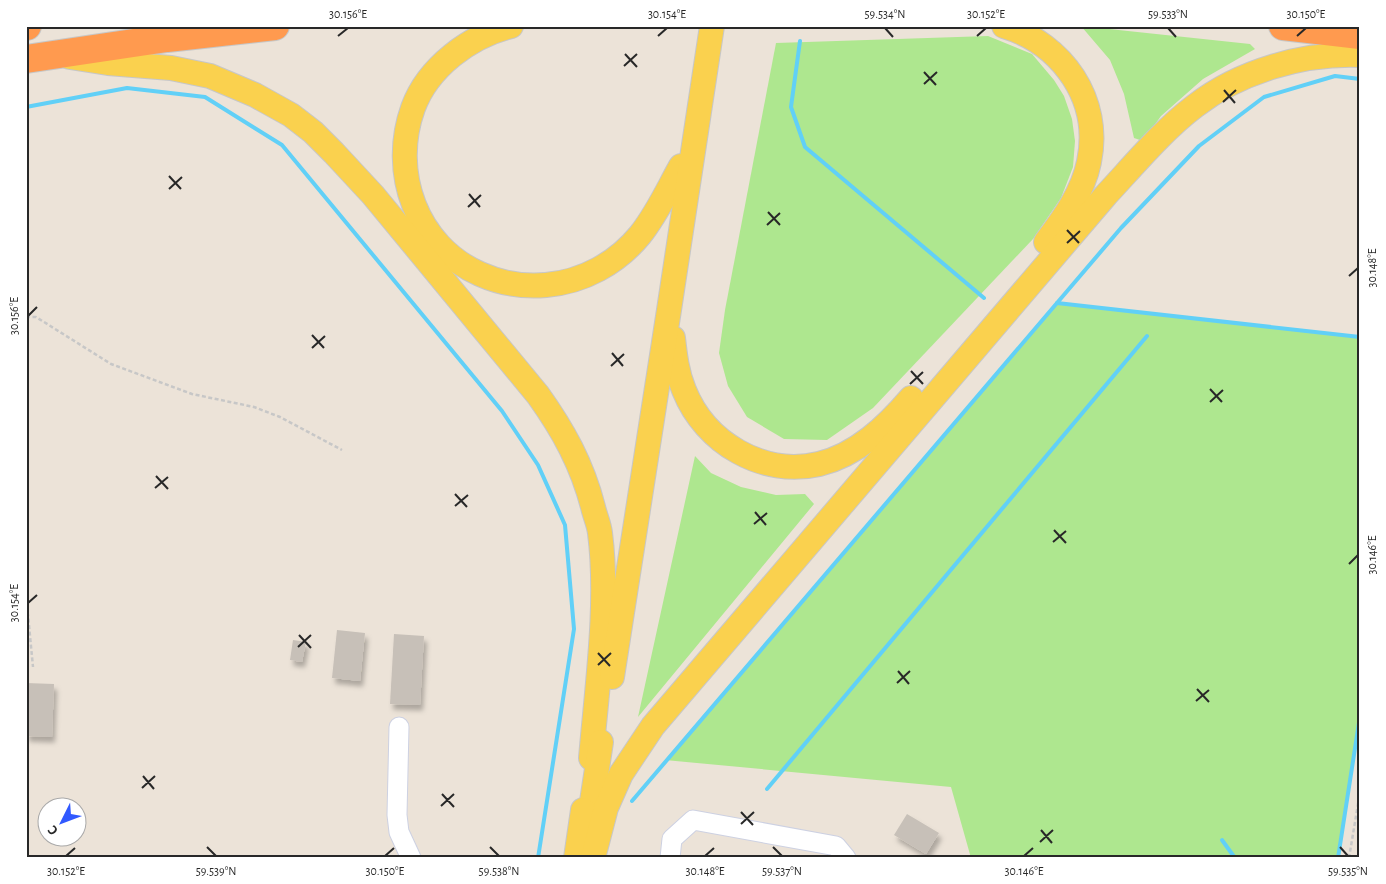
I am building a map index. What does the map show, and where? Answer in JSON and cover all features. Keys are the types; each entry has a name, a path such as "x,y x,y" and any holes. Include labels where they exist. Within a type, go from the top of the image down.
{"highway":[{"path":"39,57 167,38 275,26"},
{"path":"1284,26 1360,35"}],"main road":[{"path":"512,26 477,38 455,53 421,92 408,126 404,162 410,195 430,235 450,256 473,271 487,277 522,285 556,284 587,275 604,267 628,248 640,234 681,166"},
{"path":"669,310 677,371 684,392 702,422 724,444 759,462 796,467 820,464 849,452 868,440 891,420 1041,248 1067,213 1081,186 1089,162 1091,121 1086,103 1067,68 1048,47 1029,36 1004,26"},
{"path":"576,858 681,166 706,34"},
{"path":"584,858 669,310 706,34"},
{"path":"594,858 606,808 621,774 653,726 950,375 1132,166 1196,105 1243,79 1298,60 1348,54 1360,55"},
{"path":"39,57 171,68 210,76 255,95 291,116 313,132 373,195 538,395 556,420 573,450 590,496 600,532 603,576 591,758"}],"lane":[{"path":"399,727 397,815 399,832 411,858"},
{"path":"670,858 672,839 694,820 836,846 846,858"}],"path":[{"path":"26,317 36,317 111,364 192,394 254,407 280,417 342,450"},
{"path":"26,613 28,615 33,667"},
{"path":"1349,858 1360,792"}],"green space":[{"path":"1081,26 1250,44 1255,49 1203,79 1161,116 1143,141 1134,138 1124,94 1110,60"},
{"path":"988,36 1032,54 1054,80 1064,96 1072,119 1075,141 1073,167 1061,198 1033,239 873,408 827,440 784,439 747,417 728,386 719,353 725,310 776,43"},
{"path":"1057,303 1360,337 1360,716 1338,858 971,858 951,787 665,760"},
{"path":"695,456 711,473 741,487 776,495 805,494 814,504 638,717"}],"building":[{"path":"337,630 365,633 360,681 332,678"},
{"path":"394,634 424,636 420,705 390,704"},
{"path":"293,640 306,642 302,662 290,660"},
{"path":"26,683 54,684 52,737 26,736"},
{"path":"907,814 939,833 926,854 894,835"}],"waterway":[{"path":"800,41 791,107 805,147 984,298"},
{"path":"632,801 1121,228 1199,146 1264,97 1335,76 1360,79"},
{"path":"26,107 127,88 205,97 282,145 502,411 538,465 565,525 574,629 538,858"},
{"path":"1057,303 1360,337"},
{"path":"767,789 1147,336"},
{"path":"1338,858 1360,716"},
{"path":"1222,840 1235,858"}]}
